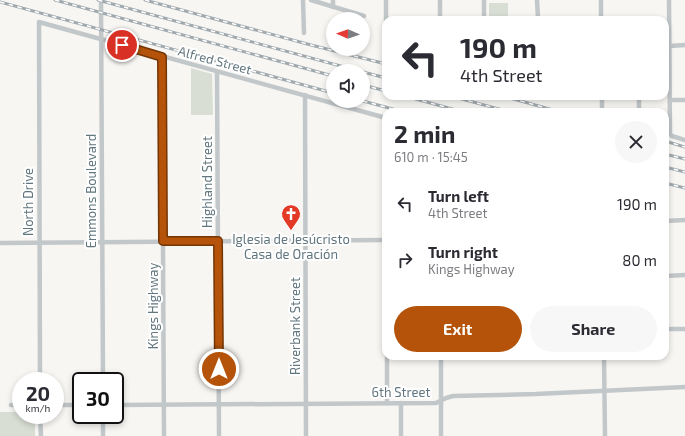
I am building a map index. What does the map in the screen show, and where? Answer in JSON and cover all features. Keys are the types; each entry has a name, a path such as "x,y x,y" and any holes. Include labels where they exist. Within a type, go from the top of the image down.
{"street":[{"name":"Emmons Boulevard","path":"101,0 103,372"},
{"path":"303,0 304,33"},
{"path":"311,0 352,12"},
{"path":"333,0 333,6"},
{"path":"386,0 386,16"},
{"path":"440,0 440,16"},
{"path":"484,0 484,16"},
{"path":"538,0 538,16"},
{"path":"601,0 601,16"},
{"path":"669,0 670,134 685,140"},
{"name":"Alfred Street","path":"39,22 382,117"},
{"name":"North Drive","path":"39,22 40,372"},
{"path":"670,46 685,45"},
{"name":"Kings Highway","path":"162,57 164,436"},
{"name":"Highland Street","path":"218,72 219,436"},
{"name":"Riverbank Street","path":"305,95 306,436"},
{"path":"670,100 685,100"},
{"path":"669,221 685,220"},
{"path":"0,243 382,240"},
{"path":"669,276 685,275"},
{"path":"669,329 685,329"},
{"path":"387,360 387,403"},
{"path":"441,436 442,360"},
{"path":"604,360 605,436"},
{"name":"6th Street","path":"124,405 436,403 453,396 685,387"},
{"path":"401,403 401,436"},
{"path":"40,424 40,436"},
{"path":"103,424 103,436"}],"shaded area":[{"path":"489,3 508,3 508,16 489,16"},
{"path":"191,68 212,74 213,115 191,115"},
{"path":"0,412 12,412 12,424 35,424 35,436 0,436"}],"railway":[{"path":"55,0 326,74"},
{"path":"98,0 333,64"},
{"path":"145,0 382,63"},
{"path":"0,2 326,91"},
{"path":"370,74 382,77"},
{"path":"370,87 382,90"},
{"path":"420,100 448,108"},
{"path":"466,100 495,108"},
{"path":"517,100 546,108"},
{"path":"370,103 389,108"},
{"path":"669,142 685,147"},
{"path":"669,155 685,159"},
{"path":"669,168 685,172"},
{"path":"669,184 685,188"}],"place":[{"name":"Iglesia de Jesúcristo Casa de Oración","path":"291,231"}],"route":[{"path":"122,45 162,57 163,241 218,241 219,369"}]}
